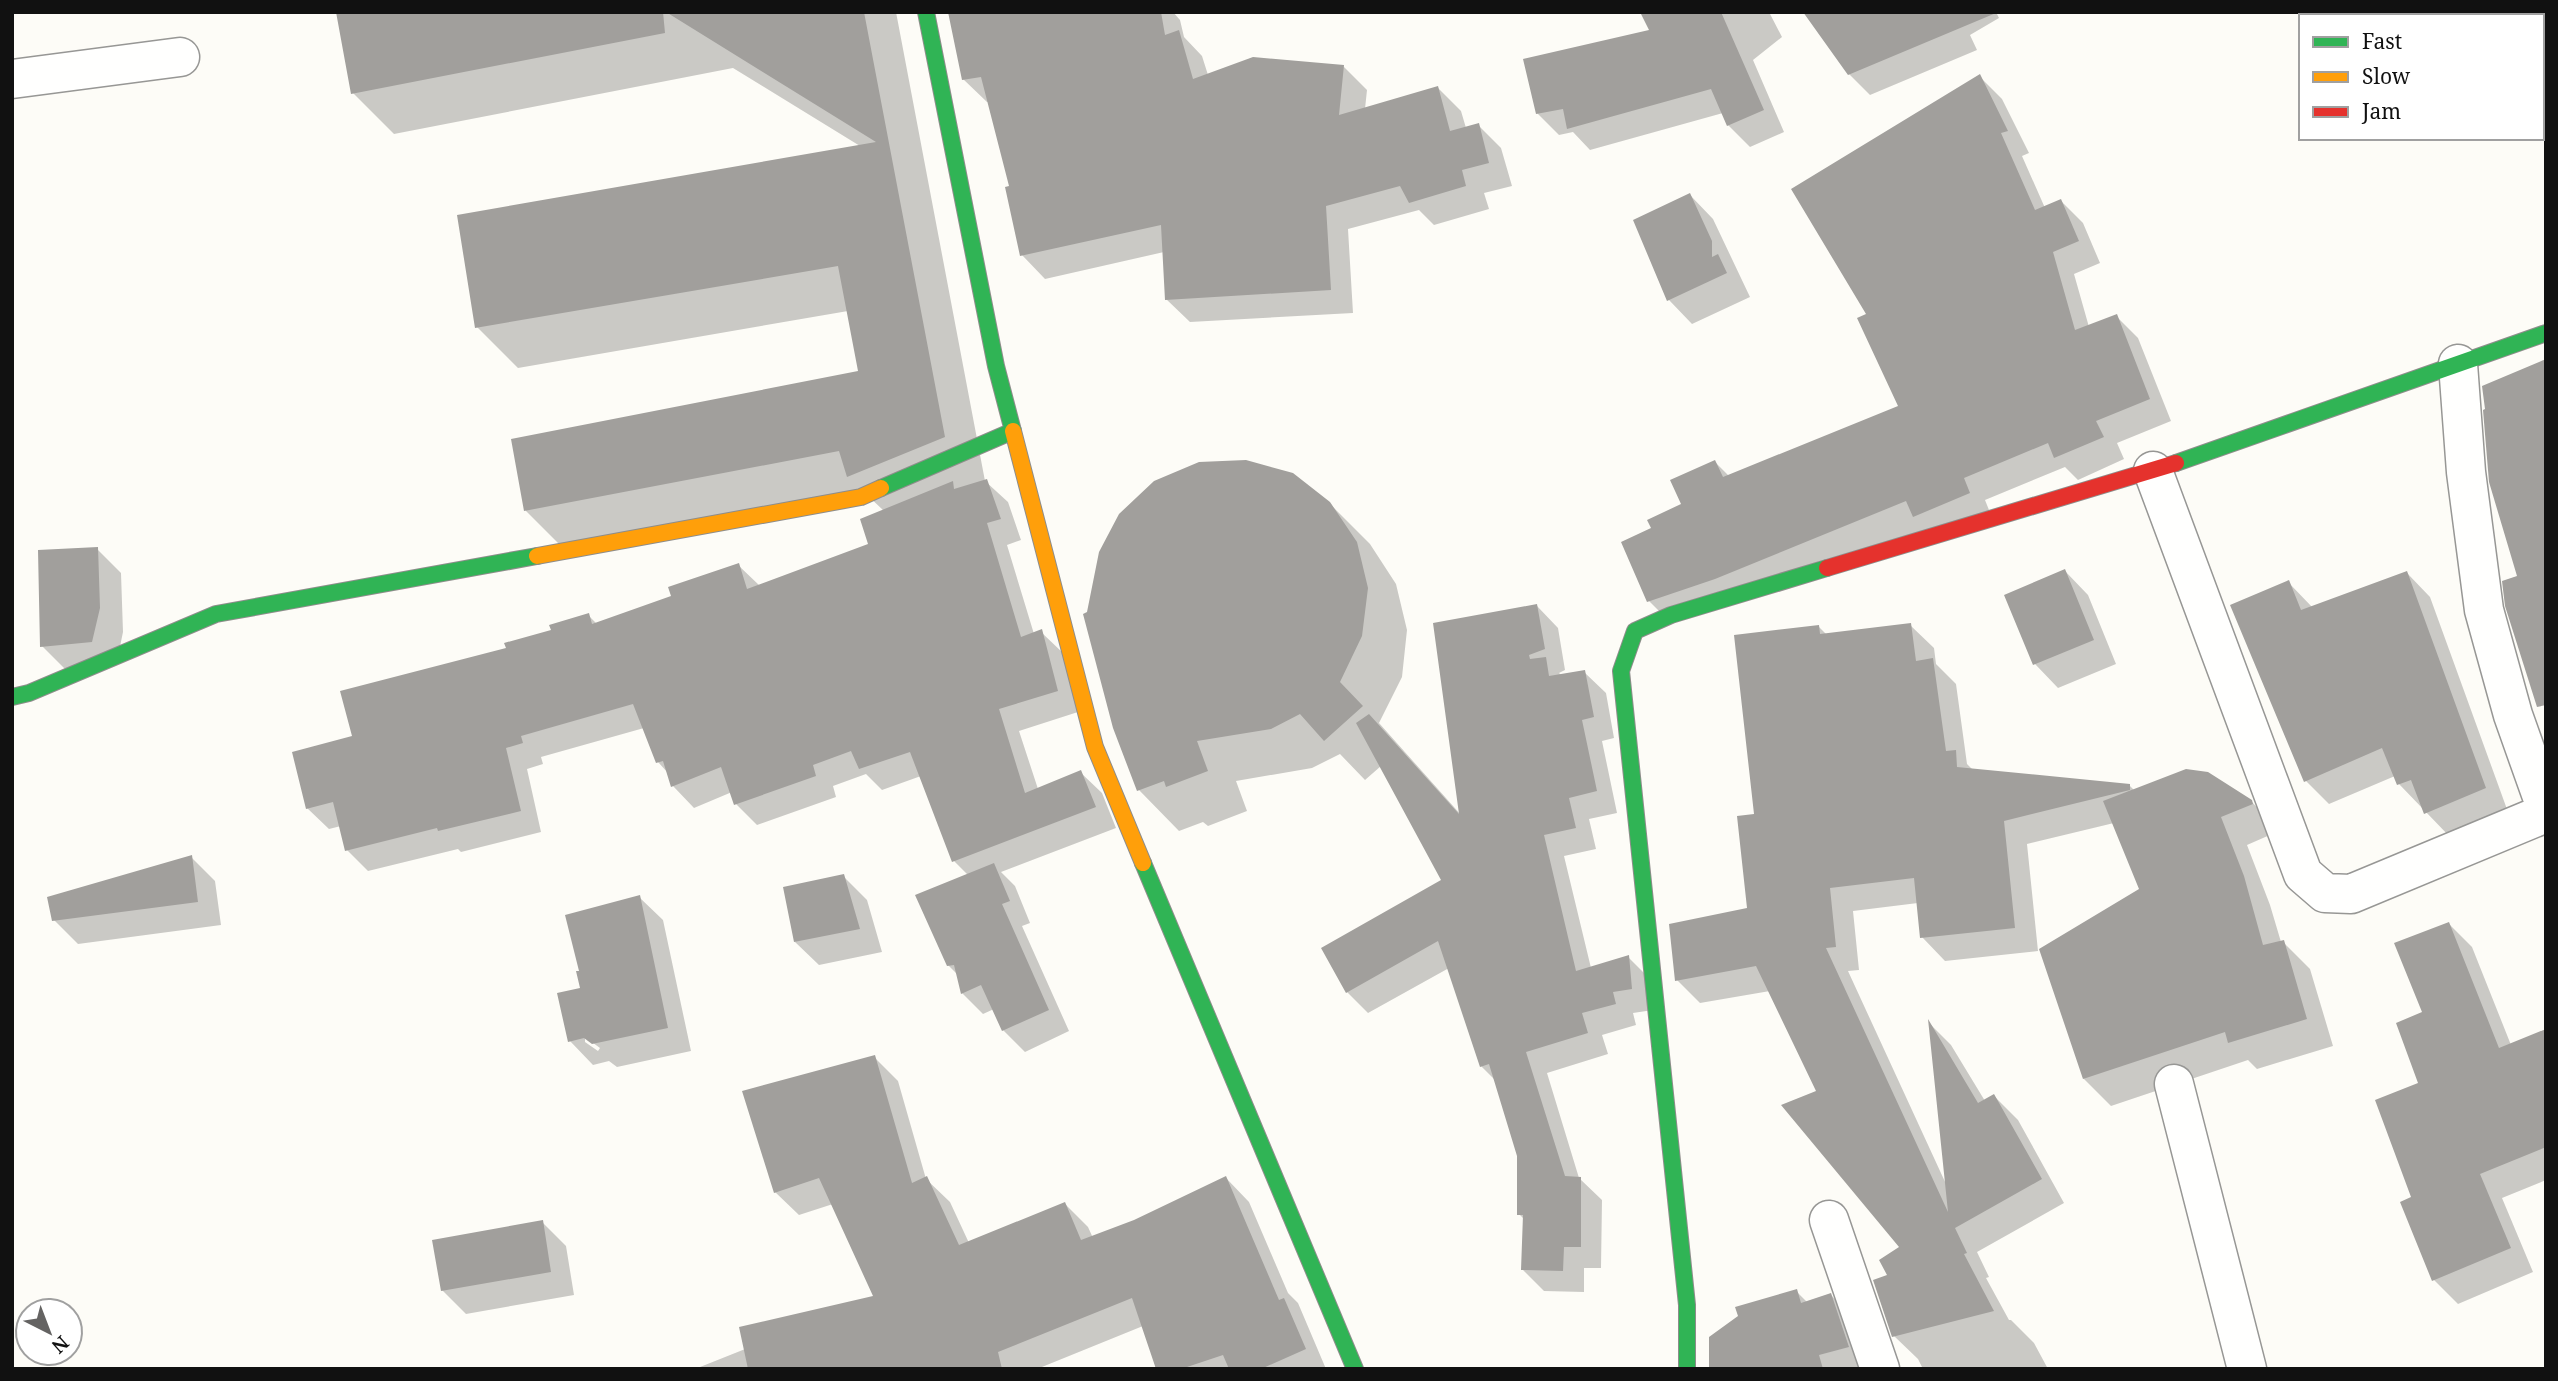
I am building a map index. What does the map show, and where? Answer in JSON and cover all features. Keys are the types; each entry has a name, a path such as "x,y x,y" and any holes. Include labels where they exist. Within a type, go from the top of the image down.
{"street":[{"path":"926,12 996,366 1095,747 1355,1369"},
{"path":"12,79 180,57"},
{"path":"1687,1369 1687,1305 1621,671 1635,631 1671,615 2153,471 2546,333"},
{"path":"2153,471 2303,874 2325,893 2351,894 2546,810 2513,715 2484,610 2466,472 2458,364"},
{"path":"12,697 29,693 216,614 861,497 1013,431"},
{"path":"2174,1084 2247,1369"},
{"path":"1829,1220 1880,1369"}],"building":[{"path":"336,12 663,12 665,33 351,94"},
{"path":"666,12 864,12 945,437 847,477 839,451 524,511 511,439 858,371 838,266 475,328 457,215 876,142"},
{"path":"948,12 1161,12 1165,35 1179,30 1193,79 1253,57 1344,65 1339,115 1438,86 1450,131 1479,123 1489,163 1462,170 1466,186 1409,203 1400,186 1326,206 1331,290 1165,300 1161,225 1020,256 1005,187 1009,186 981,77 962,80"},
{"path":"1640,12 1721,12 1764,110 1727,126 1711,89 1567,129 1563,109 1536,114 1523,59 1649,30"},
{"path":"1803,12 1996,12 1996,13 1848,75"},
{"path":"1980,74 2008,131 2001,133 2035,210 2061,199 2079,241 2053,252 2075,330 2117,314 2150,399 2096,421 2104,437 2054,458 2048,443 1964,478 1970,493 1913,517 1906,501 1715,579 1647,602 1621,542 1651,528 1647,520 1681,504 1670,480 1715,460 1723,477 1898,406 1857,318 1866,314 1791,189"},
{"path":"1690,193 1712,241 1712,257 1718,254 1727,273 1667,301 1633,220"},
{"path":"2546,359 2546,705 2537,707 2505,606 2502,581 2517,576 2489,482 2482,386"},
{"path":"1246,460 1293,473 1330,502 1357,542 1368,588 1362,636 1340,682 1363,706 1324,741 1300,714 1271,729 1197,741 1208,771 1166,787 1164,781 1137,791 1113,728 1083,614 1087,612 1099,552 1119,514 1154,481 1199,462"},
{"path":"987,479 1001,519 987,523 1021,637 1042,629 1058,691 999,709 1025,793 1081,770 1096,807 952,862 910,752 859,769 851,751 813,765 816,776 734,805 721,767 671,787 663,761 656,763 633,704 521,736 523,743 506,748 521,811 345,851 333,802 306,809 292,752 352,736 340,691 506,648 504,643 551,630 549,625 589,613 592,624 671,596 668,587 739,563 747,589 868,544 860,519 953,481 954,489"},
{"path":"98,547 100,608 92,642 40,647 38,550"},
{"path":"2065,569 2094,640 2033,665 2004,595"},
{"path":"2407,571 2486,788 2424,814 2411,780 2397,785 2382,748 2304,782 2230,605 2289,580 2301,610"},
{"path":"1537,604 1545,649 1529,655 1530,659 1546,657 1549,676 1585,670 1594,717 1582,720 1597,791 1569,798 1576,828 1544,835 1576,971 1629,955 1632,989 1613,992 1616,1004 1582,1013 1588,1033 1526,1052 1565,1176 1581,1177 1581,1247 1564,1247 1563,1271 1521,1270 1523,1215 1517,1215 1517,1156 1489,1064 1480,1067 1438,941 1346,993 1321,948 1441,880 1356,723 1369,714 1459,814 1433,623"},
{"path":"1911,623 1916,661 1933,658 1946,751 1956,750 1957,767 2130,784 2130,790 2004,821 2015,928 1920,938 1914,878 1830,888 1836,947 1826,948 1948,1212 1928,1019 1978,1103 1994,1094 2042,1179 1955,1228 1967,1253 1964,1254 1994,1311 1892,1337 1873,1280 1887,1275 1879,1260 1899,1247 1781,1105 1816,1091 1756,966 1675,981 1669,924 1747,908 1737,816 1754,814 1734,635 1819,625 1820,634"},
{"path":"2186,769 2208,772 2252,800 2253,804 2221,817 2244,876 2263,945 2284,940 2307,1019 2228,1043 2225,1032 2083,1079 2039,949 2139,889 2103,801"},
{"path":"192,855 198,902 52,921 47,897"},
{"path":"994,863 1010,901 1002,904 1049,1010 1002,1031 981,985 961,994 954,965 947,966 915,895"},
{"path":"844,874 860,929 794,942 783,887"},
{"path":"640,895 668,1028 592,1044 584,1038 568,1042 557,993 580,988 576,971 579,971 565,915"},
{"path":"2449,922 2499,1048 2546,1029 2546,1147 2480,1174 2511,1248 2432,1281 2400,1202 2411,1197 2375,1100 2418,1083 2396,1023 2422,1012 2394,943"},
{"path":"875,1055 912,1183 927,1176 959,1245 1065,1202 1081,1240 1134,1220 1226,1176 1279,1300 1284,1298 1306,1349 1261,1369 1229,1369 1223,1355 1181,1369 1156,1369 1132,1298 998,1352 1002,1369 748,1369 739,1327 873,1296 819,1178 774,1193 742,1091"},
{"path":"543,1220 551,1272 441,1291 432,1240"},
{"path":"1797,1289 1801,1303 1831,1293 1849,1347 1819,1355 1823,1369 1709,1369 1709,1337 1738,1316 1735,1307"}],"traffic: fast":[{"path":"881,488 1013,431 996,366 926,12"},
{"path":"2176,463 2546,333"},
{"path":"12,697 29,693 216,614 537,556"},
{"path":"1687,1369 1687,1305 1621,671 1635,631 1671,615 1827,568"},
{"path":"1143,863 1355,1369"}],"traffic: slow":[{"path":"1013,431 1095,747 1143,863"},
{"path":"537,556 861,497 881,488"}],"traffic: jam":[{"path":"1827,568 2176,463"}]}
